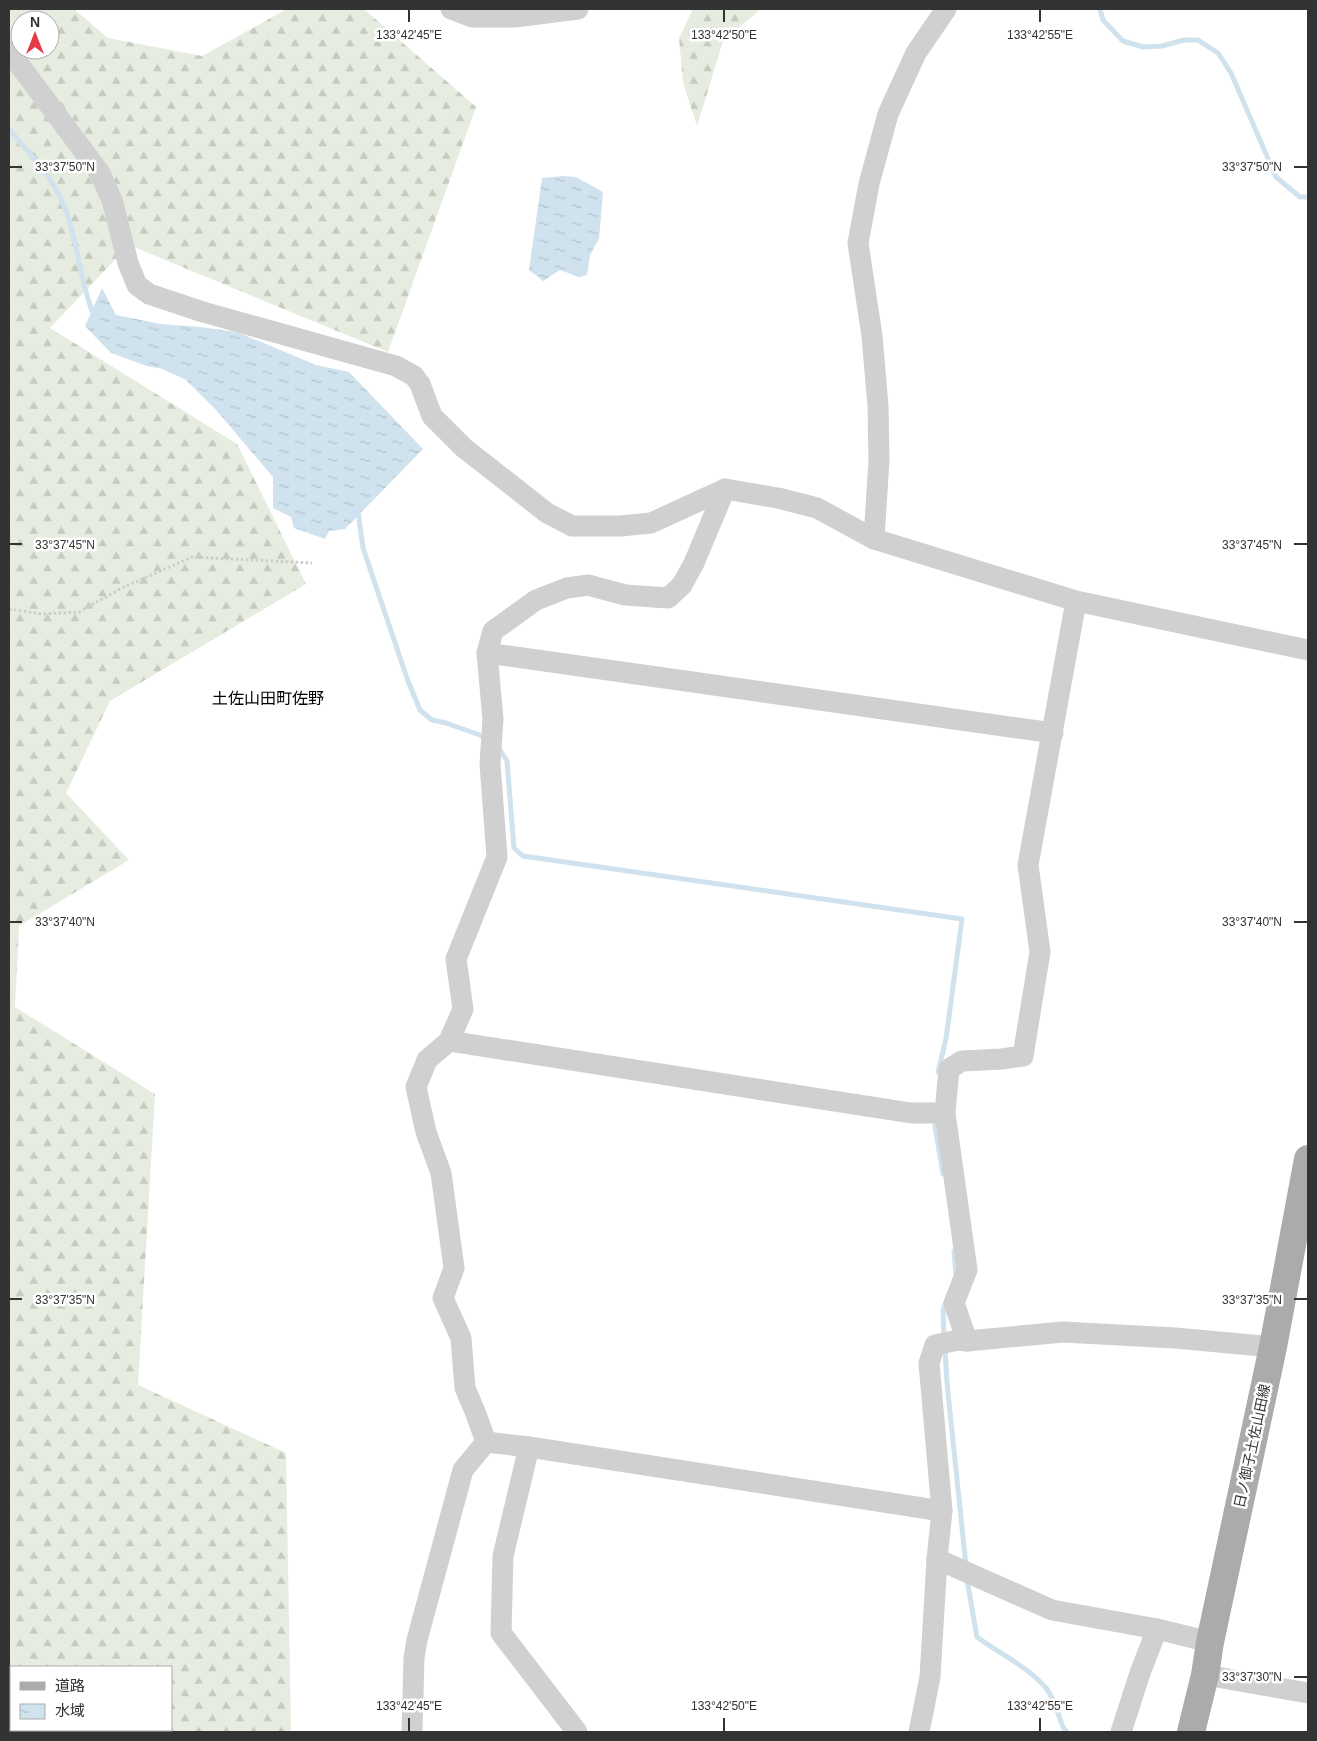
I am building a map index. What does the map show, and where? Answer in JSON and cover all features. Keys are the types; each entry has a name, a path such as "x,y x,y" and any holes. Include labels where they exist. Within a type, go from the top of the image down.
{"main road":[{"name":"日ノ御子土佐山田線","path":"1191,1732 1205,1674 1210,1642 1273,1347 1307,1170"}],"street":[{"path":"451,9 472,17 515,17 578,9"},
{"path":"874,539 879,460 878,406 872,336 858,243 869,184 888,114 916,53 946,9"},
{"path":"9,50 100,173 112,200 128,263 137,285 149,294 203,312 396,366 414,376 420,384 432,416 464,448 547,513 572,526 651,524 725,489 778,498 817,508 874,539 1076,601 1308,650"},
{"path":"486,1442 465,1388 461,1338 443,1298 454,1268 441,1174 426,1132 416,1087 427,1060 450,1041 463,1009 456,959 497,857 490,764 493,718 487,653 493,631 536,600 567,588 588,585 625,596 668,598 682,585 694,563 725,489"},
{"path":"962,1341 954,1303 967,1270 946,1113 949,1069 962,1061 1023,1056 1040,952 1028,865 1076,601"},
{"path":"487,653 1052,733"},
{"path":"450,1041 911,1113 946,1113"},
{"path":"920,1732 930,1677 937,1559 942,1512 929,1363 935,1345 1063,1332 1175,1338 1273,1347"},
{"path":"486,1442 530,1447 942,1512"},
{"path":"412,1732 414,1658 417,1640 463,1470 486,1442"},
{"path":"530,1447 503,1556 501,1633 577,1732"},
{"path":"937,1559 1052,1610 1157,1629 1210,1642"},
{"path":"1121,1732 1140,1673 1157,1629"},
{"path":"1205,1674 1308,1693"}],"path":[{"path":"9,608 42,614 79,612 122,588 192,557 312,563"}],"green space":[{"path":"9,9 74,9 108,38 202,56 287,9 364,9 476,107 388,352 129,245 50,328 237,444 306,584 110,701 66,793 129,860 19,926 15,1007 155,1094 138,1385 286,1453 291,1732 141,1732 172,1731 172,1666 10,1666 10,1731 104,1731 9,1732"},
{"path":"693,9 761,9 723,41 697,126 683,82 679,38"}],"water":[{"path":"576,177 603,192 599,239 590,255 587,275 579,277 560,270 543,281 529,270 542,178"},
{"path":"102,288 116,315 161,324 237,332 316,365 349,372 423,449 345,529 329,531 325,539 294,528 291,517 273,508 273,477 216,410 178,372 147,366 111,353 85,326"}],"waterway":[{"path":"1100,9 1103,20 1123,41 1143,47 1162,46 1184,40 1198,40 1218,53 1231,73 1276,177 1300,197 1308,197"},
{"path":"9,129 40,166 60,197 69,221 85,290 94,316"},
{"path":"166,368 186,377"},
{"path":"358,511 363,548 408,681 420,710 432,720 480,735 487,740"},
{"path":"498,747 507,761 514,848 523,856 962,919 946,1039 938,1072"},
{"path":"936,1118 935,1126 943,1174"},
{"path":"954,1251 956,1275"},
{"path":"944,1338 943,1310 946,1302"},
{"path":"945,1349 966,1566"},
{"path":"967,1580 977,1637 1039,1680 1049,1692 1063,1727 1067,1732"}],"district":[{"name":"土佐山田町佐野","path":"268,698"}]}
